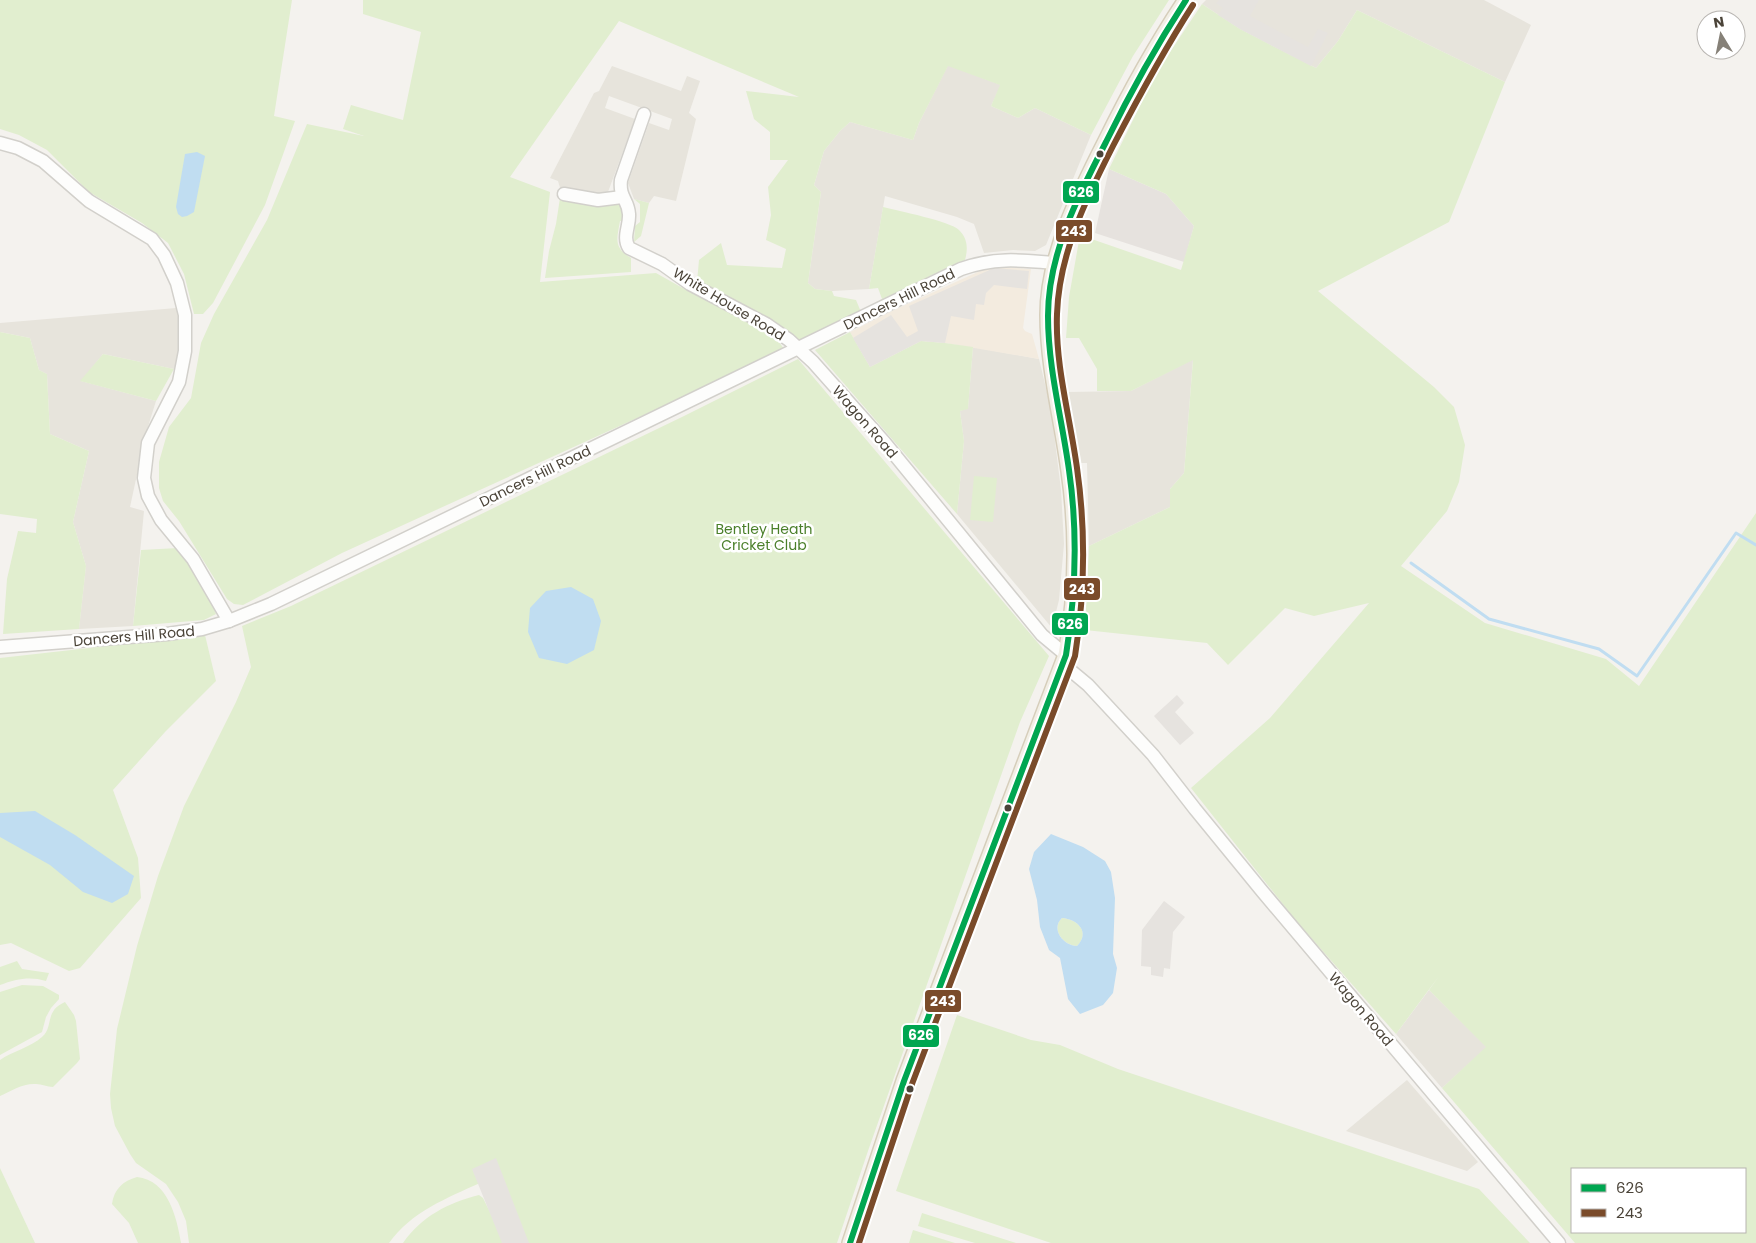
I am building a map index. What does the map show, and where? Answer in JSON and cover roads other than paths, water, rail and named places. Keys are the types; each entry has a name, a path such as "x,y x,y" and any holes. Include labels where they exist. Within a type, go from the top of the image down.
{"main road":[{"path":"850,1243 911,1062 1065,660 1074,598 1075,523 1069,470 1048,336 1049,298 1055,264 1074,209 1097,159 1161,38 1186,0"}],"street":[{"path":"564,194 598,200 622,197 620,190 621,180 644,114"},
{"path":"0,143 18,148 43,161 90,201 152,239 164,255 177,283 185,315 185,351 178,382 148,443 144,478 148,496 160,520 193,559 229,621"},
{"name":"White House Road","path":"622,197 629,210 626,244 634,251 658,262 690,284 779,332 798,349"},
{"name":"Dancers Hill Road","path":"0,647 167,634 202,629 229,621 271,604 798,349 928,284 977,263 1003,259 1055,264"},
{"name":"Wagon Road","path":"798,349 813,362 884,443 1042,635 1153,755 1262,891 1558,1243"}],"water":[{"path":"197,152 205,156 194,212 182,217 178,214 176,207 185,154"},
{"path":"571,587 593,599 601,621 594,650 567,664 539,658 528,632 530,608 546,591"},
{"path":"35,811 75,835 134,876 128,894 112,903 83,892 50,865 0,837 0,813"},
{"path":"1051,834 1083,847 1105,861 1111,872 1115,898 1113,954 1117,968 1113,993 1103,1005 1080,1014 1068,999 1060,958 1049,950 1040,927 1037,900 1029,869 1034,852","holes":["1062,918 1077,924 1082,931 1083,936 1077,946 1067,943 1058,932 1057,927"]}],"waterway":[{"path":"1411,563 1489,619 1599,649 1637,676 1736,533 1756,545"}],"park label":[{"name":"Bentley Heath Cricket Club","path":"764,538"}]}
